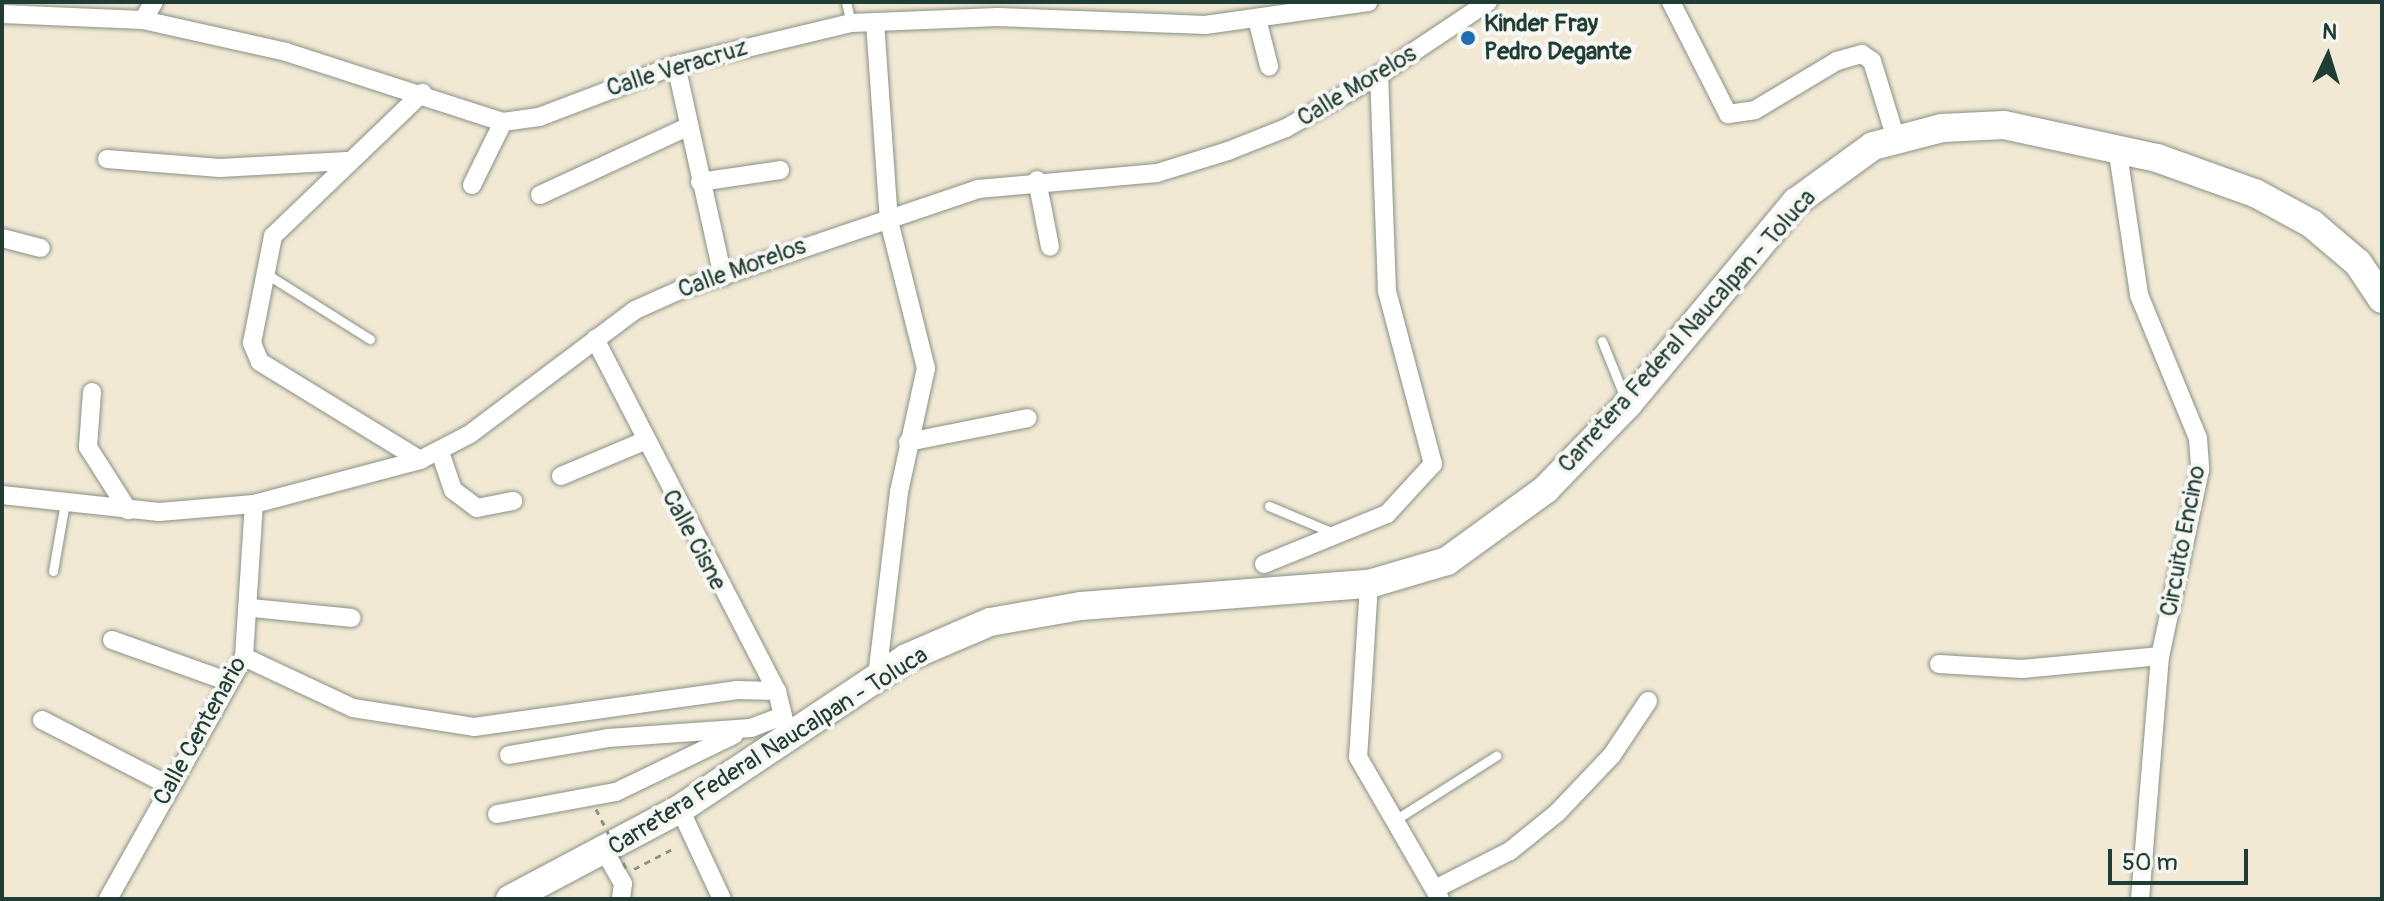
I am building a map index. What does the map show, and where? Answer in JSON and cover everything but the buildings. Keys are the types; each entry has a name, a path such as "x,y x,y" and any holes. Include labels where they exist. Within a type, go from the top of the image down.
{"main road":[{"name":"Carretera Federal Naucalpan - Toluca","path":"510,899 606,854 680,809 786,728 946,639 1035,612 1369,584 1447,561 1487,536 1628,404 1796,202 1853,158 1896,139 2004,125 2117,147 2255,193 2312,224 2358,263 2382,299"}],"street":[{"path":"143,20 154,2"},
{"name":"Calle Veracruz","path":"2,14 40,8 143,20 422,93 468,116 503,122 539,117 676,65 851,23 998,10 1146,26 1257,19 1368,2"},
{"name":"Calle Morelos","path":"2,495 128,510 254,504 420,460 440,452 635,310 978,189 1037,180 1157,173 1214,156 1286,128 1379,75 1488,2"},
{"path":"1671,2 1728,114 1755,110 1837,61 1862,54 1872,61 1896,139"},
{"path":"1257,19 1269,66"},
{"path":"875,22 889,221 926,368 908,442 877,676"},
{"path":"676,65 687,127 723,277"},
{"path":"1264,564 1331,532 1387,514 1433,464 1387,291 1379,75"},
{"path":"420,460 260,362 252,331 273,236 347,161 422,93"},
{"path":"472,185 503,122"},
{"path":"540,195 687,127"},
{"name":"Circuito Encino","path":"2117,147 2139,295 2198,438 2191,521 2160,656 2140,899"},
{"path":"107,159 220,168 347,161"},
{"path":"700,182 780,170"},
{"path":"1037,180 1050,247"},
{"path":"2,238 41,248"},
{"name":"Calle Cisne","path":"595,339 642,442 777,691 786,728"},
{"path":"92,392 88,447 128,510"},
{"path":"908,442 1028,418"},
{"path":"561,476 642,442"},
{"path":"440,452 453,490 469,503 490,508 513,501"},
{"name":"Calle Centenario","path":"108,899 244,657 252,608 254,504"},
{"path":"1369,584 1358,757 1438,894 1510,851 1557,813 1612,755 1648,701"},
{"path":"252,608 352,618"},
{"path":"112,640 229,682"},
{"path":"1939,664 2022,669 2160,656"},
{"path":"244,657 353,708 474,727 737,690 777,691"},
{"path":"42,720 170,786"},
{"path":"497,814 616,792 751,728"},
{"path":"509,755 608,738 786,728"},
{"path":"680,809 722,899"},
{"path":"606,854 623,884 621,899"}],"lane":[{"path":"846,2 851,23"},
{"path":"265,273 370,339"},
{"path":"1602,341 1628,404"},
{"path":"53,571 65,502"},
{"path":"1269,506 1331,532"},
{"path":"1395,820 1496,756"}],"path":[{"path":"596,809 628,872 694,837"}],"place":[{"name":"Kinder Fray Pedro Degante","path":"1468,38"}]}
